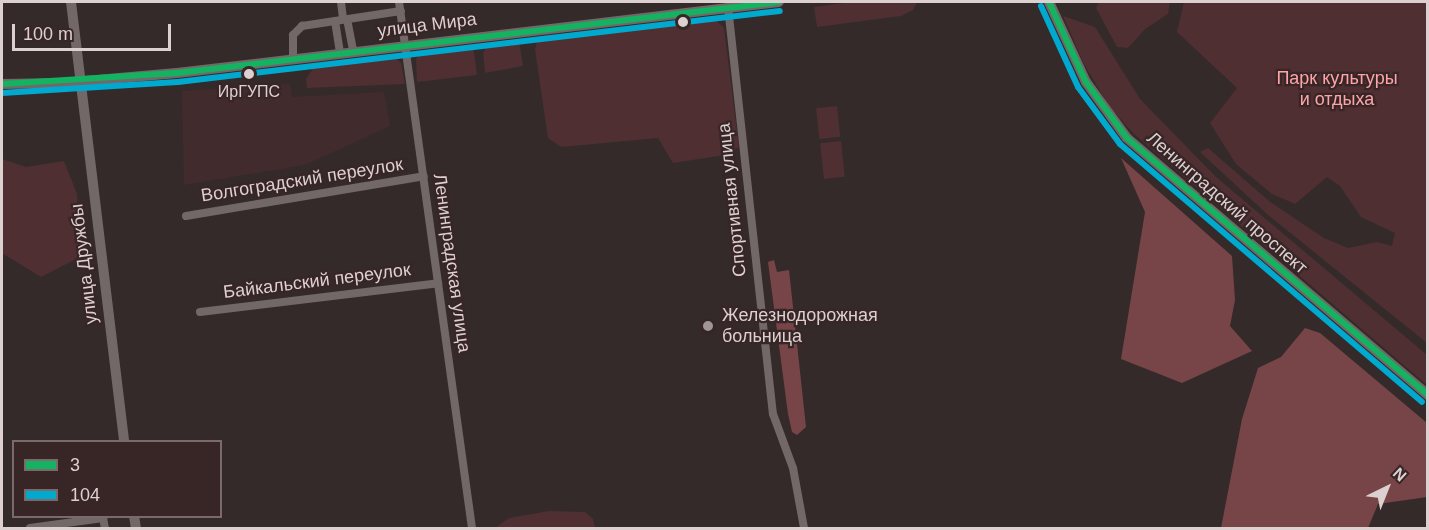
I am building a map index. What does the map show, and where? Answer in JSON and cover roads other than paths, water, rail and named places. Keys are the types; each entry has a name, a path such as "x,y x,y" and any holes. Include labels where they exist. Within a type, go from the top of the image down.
{"street":[{"name":"улица Дружбы","path":"71,2 124,440"},
{"path":"340,52 341,2"},
{"name":"Ленинградская улица","path":"399,2 472,528"},
{"name":"улица Мира","path":"2,84 80,82 353,51 708,5 728,7 779,2"},
{"name":"Ленинградский проспект","path":"1048,2 1086,82 1127,138 1428,395"},
{"name":"Спортивная улица","path":"728,7 773,414 793,468 804,528"},
{"path":"293,58 296,31 307,24 401,11"},
{"path":"342,20 353,51"},
{"name":"Волгоградский переулок","path":"186,216 424,176"},
{"name":"Байкальский переулок","path":"200,312 438,283"},
{"path":"30,528 103,518 105,528"}],"place":[{"name":"ИрГУПС","path":"249,74"},
{"name":"Железнодорожная больница","path":"708,326"}],"park label":[{"name":"Парк культуры и отдыха","path":"1337,89"}]}
